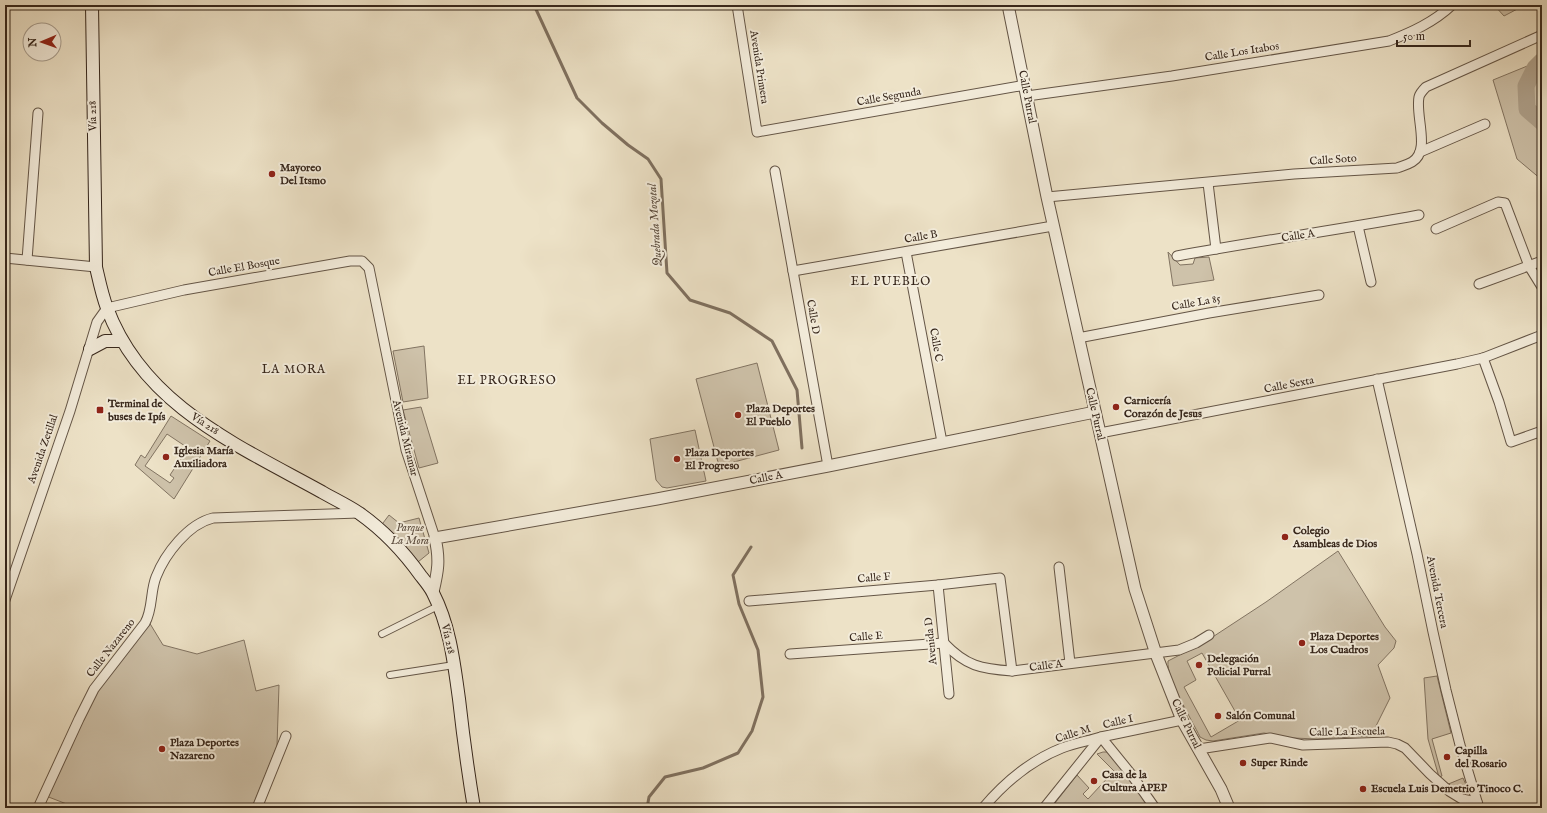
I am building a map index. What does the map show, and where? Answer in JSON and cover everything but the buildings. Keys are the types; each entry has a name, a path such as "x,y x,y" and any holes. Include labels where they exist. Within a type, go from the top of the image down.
{"main road":[{"name":"Vía 218","path":"92,5 96,267 107,308 122,341 144,372 163,392 190,416 231,442 359,513 387,536 412,563 433,592 444,621 454,665 474,808"},
{"path":"90,349 105,341 122,341"}],"street":[{"name":"Avenida Primera","path":"737,5 757,132"},
{"name":"Calle Purral","path":"1008,5 1053,226 1135,589 1156,654 1182,720 1221,789 1229,808"},
{"name":"Calle Los Itabos","path":"1026,91 1172,76 1389,41 1410,33 1427,24 1441,15 1452,5"},
{"path":"1420,152 1419,97 1426,87 1542,35"},
{"name":"Calle Segunda","path":"757,132 1026,91"},
{"path":"27,260 38,113"},
{"name":"Calle Soto","path":"1047,197 1294,174 1397,168 1412,162 1418,157 1420,152 1485,124"},
{"name":"Calle D","path":"775,172 828,466"},
{"path":"1208,183 1216,248"},
{"path":"1436,229 1498,202 1505,203 1530,266 1542,286"},
{"name":"Calle A","path":"1177,256 1216,248 1419,215"},
{"name":"Calle B","path":"793,272 1053,226"},
{"path":"1358,226 1371,282"},
{"name":"Calle C","path":"906,252 942,442"},
{"path":"5,258 96,267"},
{"name":"Calle El Bosque","path":"107,308 184,290 350,261 362,261 369,268 372,283"},
{"path":"1479,284 1542,261"},
{"name":"Avenida Miramar","path":"372,283 406,450 435,538 438,554 438,569 433,592"},
{"name":"Calle La 85","path":"1078,338 1209,313 1319,295"},
{"name":"Avenida Zetillal","path":"5,600 90,349 97,322 107,308"},
{"name":"Calle Sexta","path":"1100,433 1483,358 1542,335"},
{"path":"1483,358 1499,402 1511,442 1542,431"},
{"name":"Avenida Tercera","path":"1377,379 1446,690 1478,805"},
{"name":"Calle A","path":"435,538 657,499 1095,412"},
{"name":"Calle Nazareno","path":"38,808 94,689 150,615 156,578 173,549 194,526 213,518 359,513"},
{"path":"1059,567 1070,664"},
{"name":"Calle F","path":"749,601 938,585 1000,578 1012,671"},
{"name":"Avenida D","path":"938,585 949,694"},
{"path":"382,634 438,606"},
{"name":"Calle A","path":"944,644 955,655 972,665 989,669 1012,671 1179,650 1196,643 1209,635"},
{"name":"Calle E","path":"790,654 944,644"},
{"path":"390,675 454,665"},
{"name":"Calle I","path":"1044,808 1101,737 1182,720"},
{"path":"257,808 286,736"},
{"name":"Calle M","path":"983,808 994,795 1014,777 1039,760 1062,748 1101,737 1131,774 1155,808"},
{"name":"Calle La Escuela","path":"1199,749 1270,738 1303,745 1388,742 1405,748 1449,791 1462,799 1478,805"}],"green space":[{"path":"1494,5 1525,5 1504,16"},
{"path":"1542,60 1542,180 1517,159 1493,80"},
{"path":"1168,252 1180,265 1193,264 1195,258 1209,257 1214,280 1173,286"},
{"path":"424,346 428,398 403,402 393,351"},
{"name":"Plaza Deportes El Pueblo","path":"757,363 779,450 719,466 696,379"},
{"path":"421,407 438,463 419,468 403,410"},
{"path":"171,416 210,441 174,499 135,465 141,455 145,458","holes":["167,434 188,448 170,475 174,478 170,483 145,466"]},
{"name":"Plaza Deportes El Progreso","path":"695,430 706,481 667,488 662,487 656,480 650,439"},
{"name":"Parque La Mora","path":"389,515 399,523 419,518 429,553 418,562 380,527"},
{"path":"1338,551 1385,627 1396,641 1394,648 1378,665 1390,698 1371,736 1317,739 1293,738 1264,733 1213,741 1200,737 1175,688 1168,668 1168,661 1205,642 1266,602","holes":["1202,653 1240,720 1211,737 1184,687 1196,680 1187,661"]},
{"path":"149,622 163,645 197,654 244,640 256,691 279,685 277,746 252,808 77,808 46,796 98,687"},
{"path":"1437,676 1451,733 1432,739 1442,776 1439,777 1428,739 1424,678"},
{"path":"1107,752 1111,755 1151,808 1051,808 1077,775 1089,788 1083,794 1088,799 1114,771 1097,754"},
{"path":"1463,778 1467,787 1463,792 1456,792 1446,785"}],"waterway":[{"name":"Quebrada Mozotal","path":"534,5 577,98 602,123 628,145 648,159 661,179 667,273 690,300 730,313 772,341 797,390 802,448"},
{"path":"1542,61 1535,68 1526,86 1527,109 1542,122"},
{"name":"Quebrada Mozotal","path":"647,808 649,797 665,777 703,768 738,753 752,731 763,697 758,650 739,604 733,575 751,547"}],"place":[{"name":"Mayoreo Del Itsmo","path":"272,174"},
{"name":"Carnicería Corazón de Jesus","path":"1116,407"},
{"name":"Terminal de buses de Ipís","path":"100,410"},
{"name":"Plaza Deportes El Pueblo","path":"738,415"},
{"name":"Iglesia María Auxiliadora","path":"166,457"},
{"name":"Plaza Deportes El Progreso","path":"677,459"},
{"name":"Colegio Asambleas de Dios","path":"1285,537"},
{"name":"Plaza Deportes Los Cuadros","path":"1302,643"},
{"name":"Delegación Policial Purral","path":"1199,665"},
{"name":"Salón Comunal","path":"1218,716"},
{"name":"Plaza Deportes Nazareno","path":"162,749"},
{"name":"Capilla del Rosario","path":"1447,757"},
{"name":"Super Rinde","path":"1243,763"},
{"name":"Casa de la Cultura APEP","path":"1094,781"},
{"name":"Escuela Luis Demetrio Tinoco C.","path":"1363,789"}],"district":[{"name":"EL PUEBLO","path":"891,281"},
{"name":"LA MORA","path":"294,369"},
{"name":"EL PROGRESO","path":"507,380"}]}
